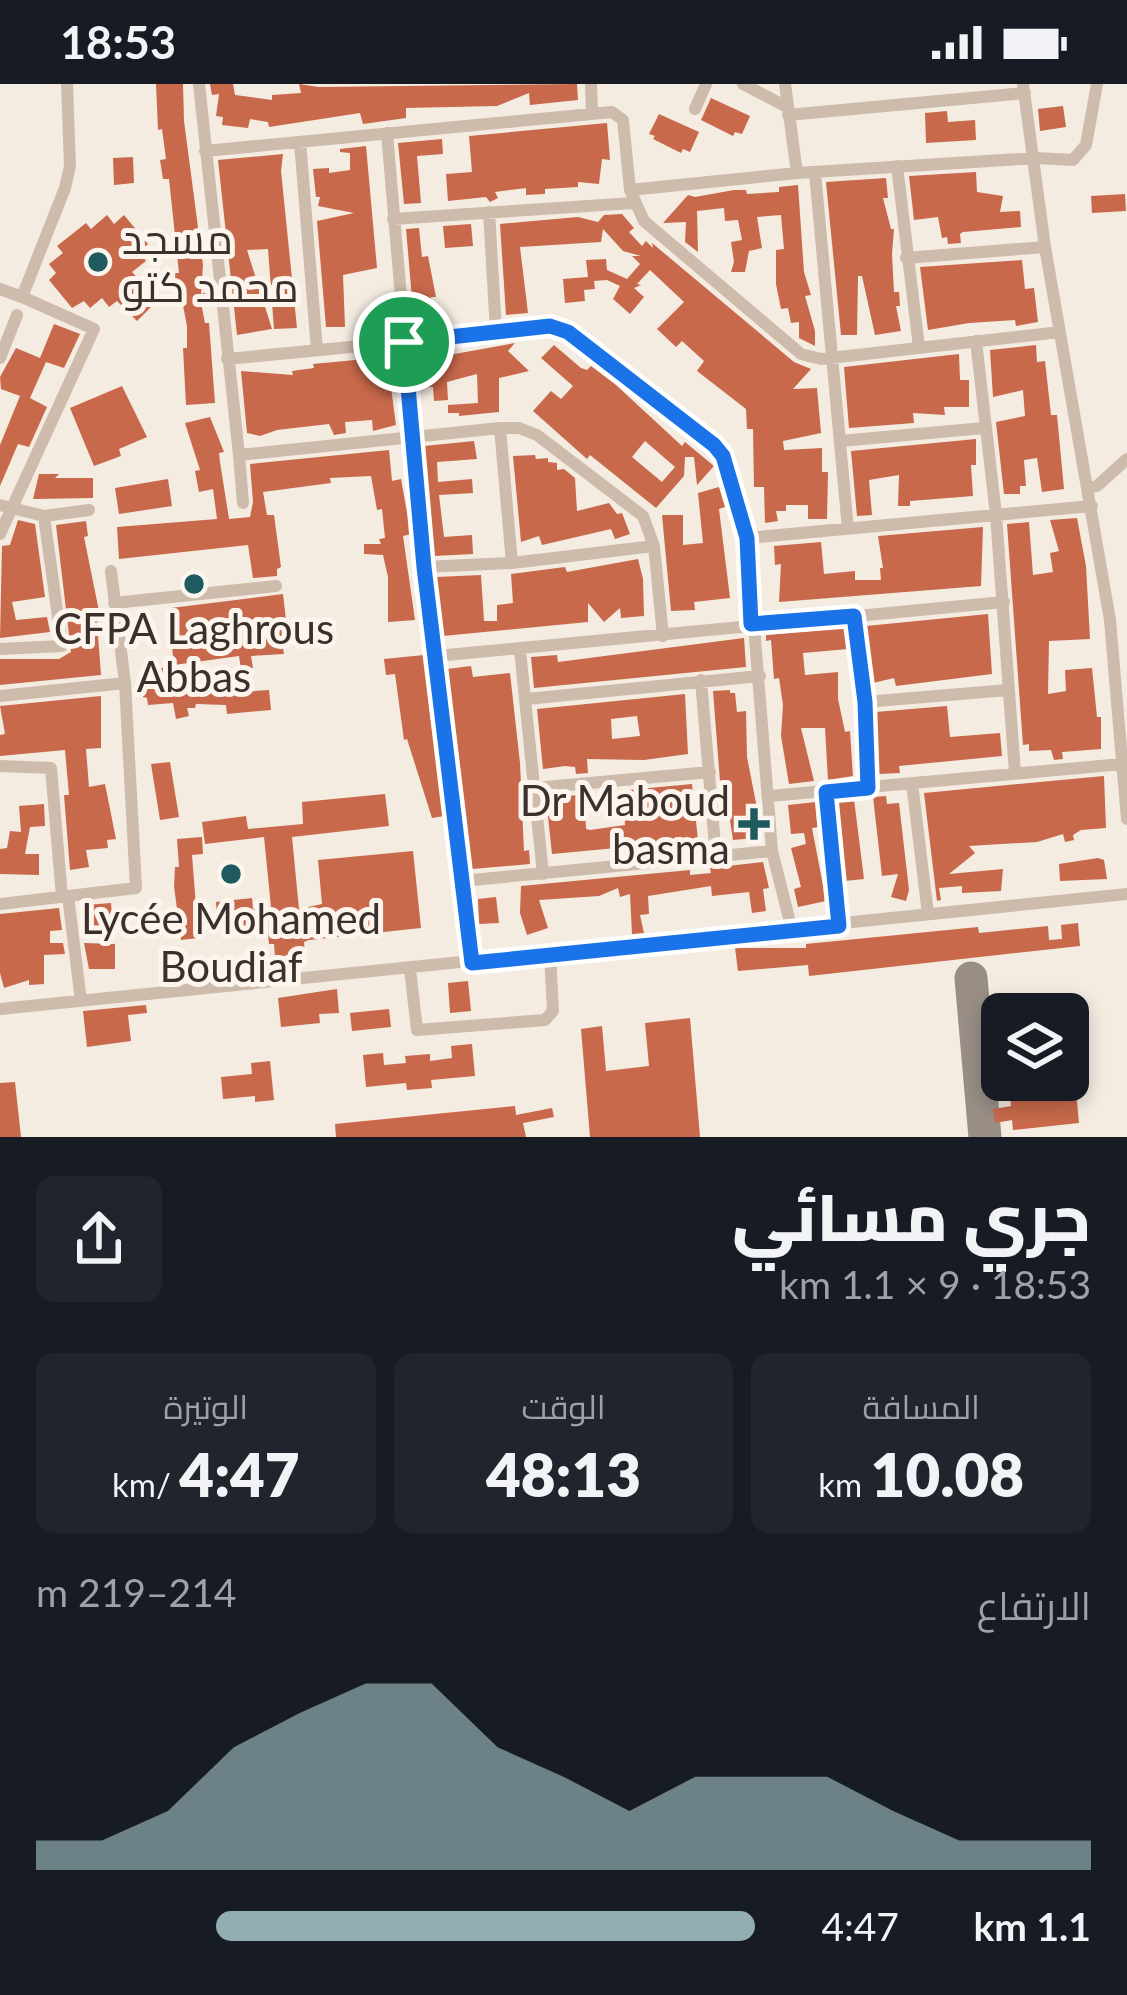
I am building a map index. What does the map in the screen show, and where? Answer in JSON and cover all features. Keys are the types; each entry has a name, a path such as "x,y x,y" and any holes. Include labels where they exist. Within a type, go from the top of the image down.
{"street":[{"path":"22,297 70,166 67,84"},
{"path":"199,84 243,503"},
{"path":"591,84 592,114"},
{"path":"695,109 706,84"},
{"path":"743,84 788,111 1024,88 1045,247 1122,704 1127,819"},
{"path":"785,84 797,173"},
{"path":"393,219 632,197 797,173 1036,158 1064,161 1080,154 1090,133 1097,84"},
{"path":"205,151 612,112 622,120 632,197 644,220 796,350 814,358 830,358 1060,332"},
{"path":"387,133 424,567 472,963"},
{"path":"300,142 317,350"},
{"path":"897,166 919,347"},
{"path":"815,173 848,529"},
{"path":"489,212 496,331"},
{"path":"906,258 1045,247"},
{"path":"0,289 94,329 6,508 0,534"},
{"path":"0,358 17,315"},
{"path":"227,359 550,326 562,329 714,445 730,472 747,538 772,851 792,930"},
{"path":"976,341 1004,602 1015,773"},
{"path":"239,455 500,428 537,435 645,519 654,546 663,635"},
{"path":"500,428 512,563"},
{"path":"840,441 984,428"},
{"path":"1089,488 1127,459"},
{"path":"747,538 1092,506"},
{"path":"6,508 44,516 89,510"},
{"path":"0,649 62,646 44,516"},
{"path":"424,567 512,563 654,546"},
{"path":"0,904 136,888 125,682 111,571"},
{"path":"114,603 276,586"},
{"path":"436,656 1004,602"},
{"path":"854,616 865,702 868,788"},
{"path":"1110,620 1127,620"},
{"path":"520,650 543,874"},
{"path":"527,699 760,676"},
{"path":"701,680 716,858"},
{"path":"0,696 125,682"},
{"path":"865,702 1008,690"},
{"path":"0,766 51,768 81,1001"},
{"path":"770,796 1015,773 1124,771"},
{"path":"535,788 710,772"},
{"path":"912,783 928,914"},
{"path":"826,792 839,926"},
{"path":"462,881 772,851"},
{"path":"0,1009 1127,894"},
{"path":"410,969 417,1030 545,1020 554,1011 550,955"}],"building":[{"path":"156,84 183,84 203,265 201,294 208,292 209,301 201,303 205,323 209,323 215,403 186,405 183,348 187,348 187,326 180,290 176,290 175,273 179,273 169,179 163,179 160,160 166,159 162,129 158,130"},
{"path":"210,84 233,84 235,95 272,100 272,95 301,93 299,84 577,84 578,100 530,105 529,93 497,106 406,108 406,118 363,124 360,113 269,127 268,122 250,119 248,128 222,125 223,117 216,116 219,94 212,95"},
{"path":"711,98 750,116 742,134 733,136 701,120"},
{"path":"1063,106 1066,127 1040,131 1038,109"},
{"path":"947,111 948,122 975,120 976,140 926,143 925,113"},
{"path":"659,114 699,132 690,152 683,149 681,153 653,139 649,134"},
{"path":"607,123 610,160 602,159 599,184 578,182 578,187 545,189 545,194 526,195 526,188 495,192 498,198 490,202 486,197 448,201 446,174 472,172 469,136"},
{"path":"442,139 443,154 417,156 421,203 404,204 398,143"},
{"path":"366,146 377,268 343,275 345,327 326,327 317,221 354,213 318,206 313,169 350,170 350,153 340,149"},
{"path":"283,154 297,328 274,329 268,249 247,250 272,329 237,335 218,160"},
{"path":"133,157 134,183 114,185 113,158"},
{"path":"976,172 977,192 1003,196 1000,212 1020,211 1021,227 963,232 961,243 948,244 938,217 914,220 909,176"},
{"path":"886,178 888,198 883,198 894,229 894,292 899,292 900,306 896,306 901,331 875,335 862,276 858,276 857,335 841,335 826,182"},
{"path":"798,185 804,272 811,295 805,296 815,346 799,338 799,322 791,323 788,308 781,309 776,250 784,249 781,215 757,217 762,248 749,251 745,272 731,272 731,242 742,240 738,220 725,221 724,208 697,211 698,252 685,242 686,222 663,223 688,195 779,192 779,187"},
{"path":"1125,194 1126,211 1092,213 1091,196"},
{"path":"622,214 634,228 629,232 642,246 646,241 653,248 652,243 794,362 811,369 793,389 817,388 821,433 783,441 784,450 822,448 822,472 828,472 827,519 808,519 808,505 786,505 786,511 776,511 778,521 765,523 764,487 754,487 753,429 747,429 746,409 697,371 704,361 682,341 676,347 657,329 684,302 650,270 634,288 644,297 630,314 613,299 620,286 607,280 594,281 595,289 584,290 585,301 565,303 563,279 588,277 586,260 606,259 607,270 627,279 640,264 632,256 641,256 623,251 603,229 601,242 520,247 528,313 506,315 500,224 578,217 598,222 604,215"},
{"name":"مسجد محمد كتو","path":"107,215 114,224 124,215 148,244 139,252 146,261 132,272 152,293 144,301 151,307 137,321 117,301 109,307 102,298 90,308 84,301 72,308 49,280 56,273 49,264 63,253 57,246 86,223 91,229"},
{"path":"471,224 473,246 445,248 443,226"},
{"path":"419,228 422,257 428,256 436,297 431,297 432,307 413,310 406,229"},
{"path":"1022,260 1025,289 1034,288 1038,322 1016,326 1015,320 969,323 928,330 920,267"},
{"path":"54,324 80,334 64,368 46,362 30,398 47,407 29,447 18,444 0,486 0,445 20,396 1,389 0,377 16,348 40,358"},
{"path":"515,343 508,351 529,371 499,378 499,412 448,413 448,405 478,403 477,374 447,382 448,400 434,401 433,387 425,387 425,377 418,377 416,353 449,350 449,355"},
{"path":"554,345 581,368 591,366 682,446 685,442 714,466 697,485 694,457 685,457 684,476 656,508 590,455 587,459 533,411 551,391 561,399 573,386 541,358","holes":["645,441 675,467 662,482 632,457"]},
{"path":"1036,345 1037,362 1045,361 1051,415 1057,415 1064,489 1042,492 1037,458 1024,460 1026,486 1020,486 1020,494 1004,494 996,422 1025,416 1023,390 993,397 990,350"},
{"path":"959,354 960,380 969,380 969,407 944,407 945,415 913,413 914,423 849,428 844,367"},
{"path":"387,357 396,425 373,431 372,420 345,422 346,433 334,435 329,424 260,436 247,433 241,371 293,375 292,371 314,368 313,364"},
{"path":"122,386 147,437 119,449 121,456 94,466 70,408"},
{"path":"210,417 224,452 219,453 229,519 250,517 250,464 389,450 392,481 401,479 411,534 403,536 415,620 388,622 383,555 364,554 364,544 381,544 379,539 385,538 371,476 330,478 331,483 263,492 267,515 274,515 281,567 277,576 253,578 248,545 119,559 117,527 217,519 213,489 199,492 195,471 200,470 185,423"},
{"path":"976,439 976,465 971,465 973,496 898,506 899,475 869,480 872,515 857,516 851,451"},
{"path":"474,441 477,459 437,462 438,482 472,479 473,493 439,495 444,537 472,535 473,554 434,556 424,446"},
{"path":"535,455 557,463 557,470 564,469 575,478 577,511 609,503 617,514 622,513 630,534 615,539 611,529 542,545 539,536 521,542 513,456"},
{"path":"39,474 93,478 93,498 33,499"},
{"path":"168,479 172,506 119,514 115,488"},
{"path":"719,487 725,507 719,509 730,598 694,602 695,610 671,611 662,515 683,515 683,545 703,543 698,493"},
{"path":"1077,518 1086,566 1090,639 1049,641 1048,694 1066,691 1065,670 1092,668 1101,749 1062,752 1063,759 1054,760 1051,750 1029,751 1029,744 1023,745 1007,524 1029,522 1033,575 1053,572 1050,553 1059,551 1050,520"},
{"path":"18,520 35,524 45,597 12,602 16,620 47,617 50,632 0,638 2,546 10,545"},
{"path":"86,521 88,536 84,537 101,621 97,622 101,675 0,685 0,659 59,659 71,652 56,525"},
{"path":"983,527 981,586 779,602 781,564 775,565 774,546 821,542 824,574 855,571 855,580 881,580 878,536"},
{"path":"638,559 644,616 621,618 620,608 604,622 588,603 588,622 443,636 436,577 481,575 484,621 497,621 497,605 513,603 511,574 565,567 567,572"},
{"path":"283,594 289,646 283,648 284,654 251,656 253,668 241,669 239,656 174,665 171,608"},
{"path":"988,614 992,674 896,686 894,678 873,683 866,626"},
{"path":"845,628 848,649 803,653 805,675 838,672 838,699 845,732 850,731 853,776 828,780 825,728 801,728 814,781 789,784 779,678 774,679 771,640 766,641 766,635"},
{"path":"744,638 746,667 534,688 531,657 557,655 558,662"},
{"path":"424,655 444,816 432,818 404,740 395,674 386,675 384,659"},
{"path":"471,666 473,677 510,673 524,851 529,850 530,864 472,869 447,669"},
{"path":"172,667 174,689 206,691 206,684 225,684 225,693 269,690 271,710 227,714 226,705 196,704 187,708 189,716 176,719 173,703 148,705 143,697 141,670"},
{"path":"713,691 735,693 737,712 746,711 747,757 757,808 751,808 754,838 733,840 724,780 720,781"},
{"path":"685,694 688,754 644,760 587,759 588,773 576,774 575,767 565,766 543,769 537,709","holes":["637,716 640,736 612,739 611,719"]},
{"path":"101,696 101,748 86,749 89,787 105,784 116,839 107,840 108,848 86,850 89,867 70,870 65,750 0,756 0,735 5,734 0,706"},
{"path":"947,706 950,737 1000,733 1002,756 899,766 900,773 878,774 876,712"},
{"path":"170,762 179,817 160,820 151,764"},
{"path":"1104,776 1106,828 1081,830 1073,835 1074,840 1065,842 1063,834 1037,842 969,846 975,853 949,874 1003,869 1001,891 962,893 962,886 939,888 941,900 937,901 924,793"},
{"path":"692,784 698,840 691,844 552,854 546,798 589,794 590,808 585,809 586,829 590,830 625,825 617,791"},
{"path":"385,794 389,826 292,837 299,909 322,904 318,860 413,851 421,928 309,940 304,942 305,953 275,957 267,923 206,930 206,937 181,940 174,886 175,867 179,867 177,839 202,837 203,854 192,855 197,919 217,916 216,902 252,898 253,909 271,907 264,837 205,844 202,822 246,816 248,829 303,824 302,802"},
{"path":"886,796 887,804 899,803 909,890 906,901 891,897 898,874 882,876 873,797"},
{"path":"854,799 864,879 845,881 837,800"},
{"path":"816,802 819,827 812,828 826,901 798,907 794,889 801,887 791,848 806,844 804,833 791,834 788,805"},
{"path":"44,804 45,826 30,827 25,854 39,854 39,875 0,874 0,849 7,848 10,831 21,832 19,806"},
{"path":"1104,860 1107,879 1060,881 1059,864"},
{"path":"763,862 769,888 763,889 766,911 752,913 749,892 712,896 711,886 648,896 649,914 640,915 644,933 632,934 630,894 620,897 618,888 599,896 539,900 548,928 527,935 520,913 521,886 690,870 690,875 711,873 710,868"},
{"path":"496,897 499,923 479,924 478,899"},
{"path":"111,903 113,926 87,928 85,905"},
{"path":"59,908 62,930 50,931 50,943 63,943 65,954 44,955 44,984 29,985 29,980 4,988 0,914"},
{"path":"1078,923 1080,946 809,976 808,965 738,971 735,948 806,948 806,944 978,927 979,933 1048,926 1049,940 1062,939 1061,925"},
{"path":"84,943 115,944 115,969 89,969"},
{"path":"468,981 471,1011 450,1013 448,983"},
{"path":"337,989 339,1013 319,1014 320,1023 281,1027 278,998"},
{"path":"146,1005 147,1013 128,1015 131,1041 87,1047 83,1011"},
{"path":"389,1009 391,1027 352,1031 350,1013"},
{"path":"690,1018 700,1137 590,1137 581,1029 602,1026 606,1071 649,1066 645,1023"},
{"path":"472,1044 475,1076 431,1080 432,1088 407,1090 406,1083 366,1087 363,1055 383,1053 384,1065 406,1063 405,1056 430,1054 430,1061 452,1058 451,1046"},
{"path":"270,1061 274,1100 255,1102 255,1096 223,1099 221,1077 252,1074 251,1063"},
{"path":"15,1082 21,1137 0,1137 0,1083"},
{"path":"1011,1101 1077,1101 1079,1123 1013,1130 1012,1120 995,1123 993,1109 1011,1106"},
{"path":"515,1106 516,1115 552,1108 554,1117 523,1123 526,1137 336,1137 335,1124"}],"taxiway":[{"path":"971,978 985,1137"}],"place":[{"name":"مسجد محمد كتو","path":"98,262"},
{"name":"CFPA Laghrous Abbas","path":"194,584"},
{"name":"Dr Maboud basma","path":"754,824"},
{"name":"Lycée Mohamed Boudiaf","path":"231,874"}],"route":[{"path":"550,326 568,332 723,456 747,538 751,624 854,616 865,702 868,788 826,792 839,926 472,963 424,567 404,342 550,326"}]}
